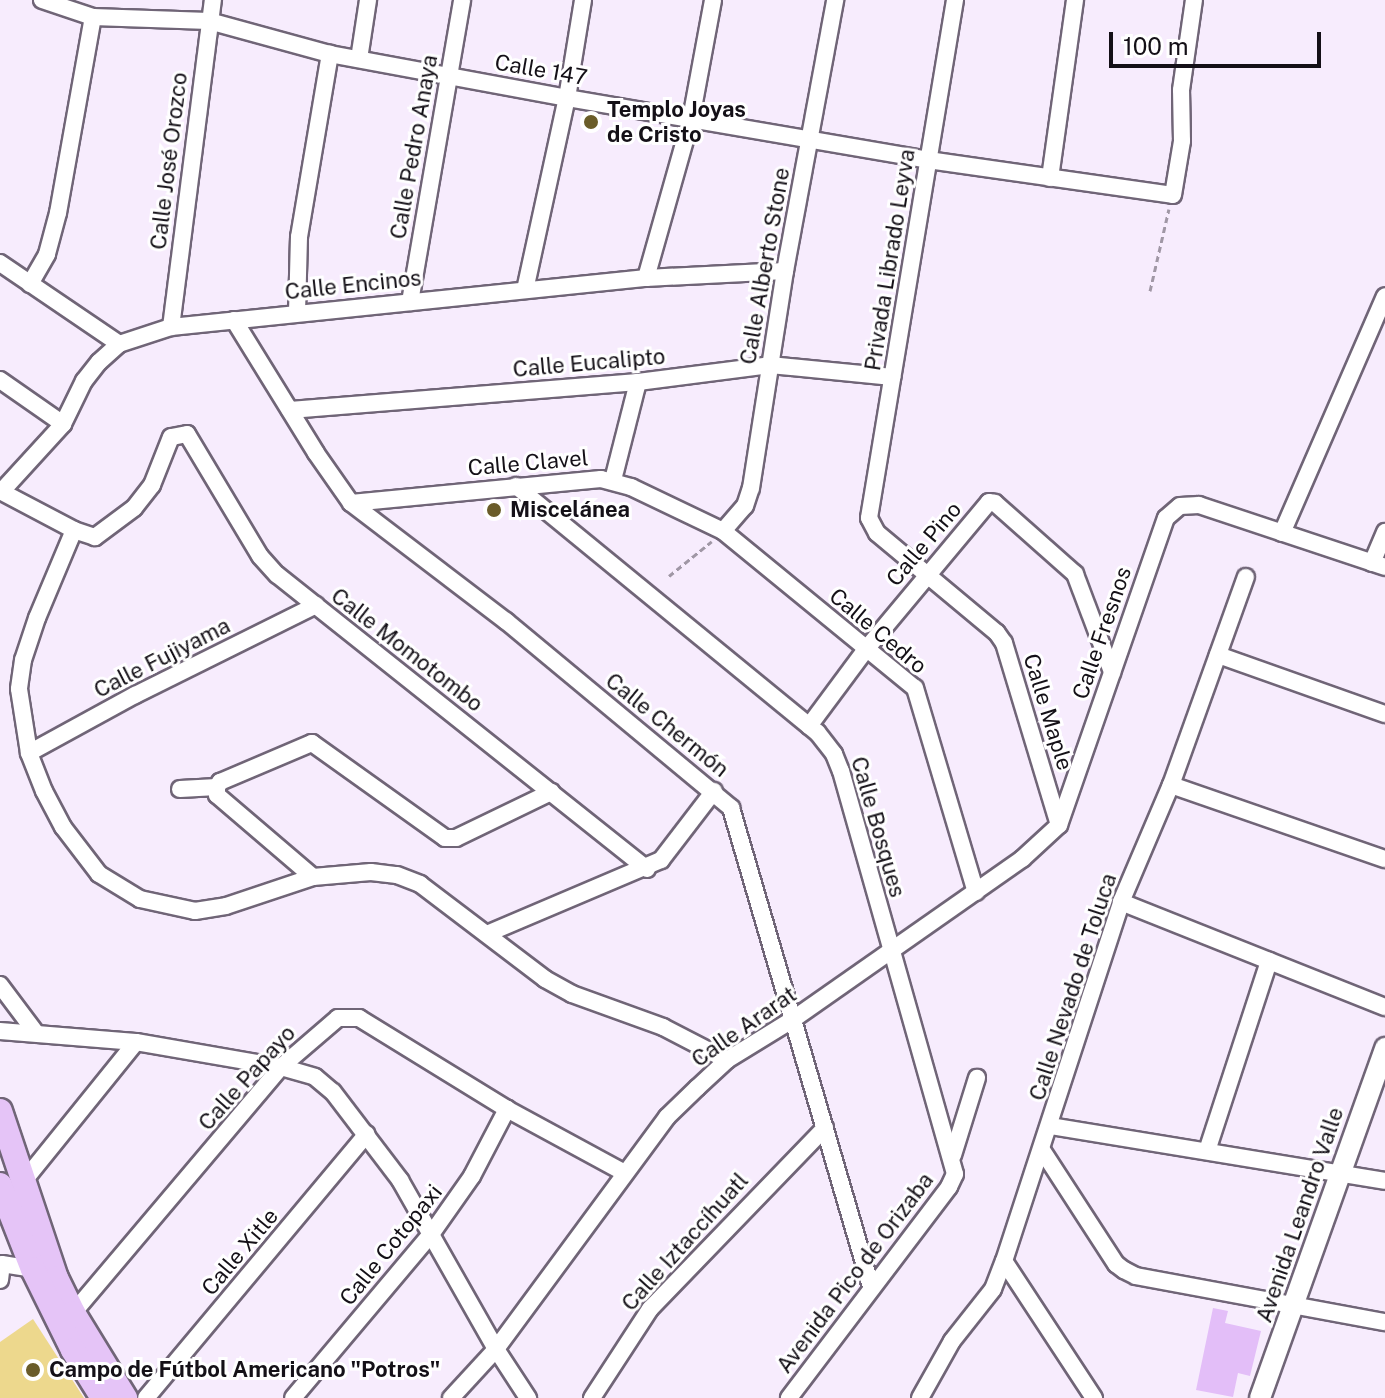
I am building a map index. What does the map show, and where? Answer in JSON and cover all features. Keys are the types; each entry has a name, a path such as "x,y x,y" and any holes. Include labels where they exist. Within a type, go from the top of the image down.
{"main road":[{"path":"0,1111 17,1156 11,1184 33,1269 73,1350 103,1398"},
{"path":"11,1184 73,1313 125,1398"}],"street":[{"name":"Calle 147","path":"42,0 93,17 209,21 330,54 567,98 928,160 1173,195"},
{"name":"Calle José Orozco","path":"171,327 213,0"},
{"path":"359,59 368,0"},
{"name":"Calle Pedro Anaya","path":"410,302 462,0"},
{"path":"525,290 567,98 583,0"},
{"path":"646,278 691,119 713,0"},
{"name":"Calle Alberto Stone","path":"723,531 745,506 751,488 785,271 835,0"},
{"name":"Privada Librado Leyva","path":"872,527 869,518 955,0"},
{"path":"1050,178 1075,0"},
{"path":"1173,195 1182,141 1181,90 1194,0"},
{"path":"30,284 47,254 58,213 93,17"},
{"path":"297,313 299,237 330,54"},
{"path":"3,268 119,344"},
{"name":"Calle Encinos","path":"0,492 63,424 84,381 119,344 171,327 646,278 785,271"},
{"path":"1385,296 1282,533 1378,565 1385,532"},
{"name":"Calle Chermón","path":"234,320 351,503 506,621 714,791 736,817 871,1288"},
{"name":"Calle Eucalipto","path":"290,410 638,382 770,365 892,377"},
{"path":"0,380 63,424"},
{"path":"613,480 638,382"},
{"name":"Calle Momotombo","path":"74,530 95,537 134,508 152,485 165,446 171,437 180,433 194,442 260,556 277,575 647,869"},
{"name":"Calle Clavel","path":"351,503 516,486 613,480 723,531"},
{"name":"Calle Bosques","path":"516,486 826,742 841,771 953,1156 955,1174"},
{"path":"0,492 74,530 23,660 19,689 29,753 44,791 80,851 99,874 140,899 174,910 195,911 226,906 313,877 371,872 397,875 420,884 489,933 545,979 572,994 663,1027 727,1060"},
{"name":"Calle Pino","path":"809,726 867,648 985,504 995,503 1075,574 1112,672"},
{"name":"Calle Fresnos","path":"1059,825 1166,518 1180,506 1199,505 1282,533"},
{"name":"Calle Maple","path":"872,527 997,633 1004,643 1059,825"},
{"name":"Calle Cedro","path":"723,531 915,688 976,892"},
{"name":"Calle Nevado de Toluca","path":"920,1398 952,1341 993,1289 1050,1126 1121,902 1171,785 1246,577"},
{"name":"Calle Fujiyama","path":"29,753 135,695 316,605"},
{"path":"1218,655 1385,714"},
{"path":"313,877 217,795 220,782 312,743 445,838 456,838 551,792"},
{"path":"1171,785 1385,859"},
{"path":"180,789 217,787"},
{"path":"489,933 647,869 673,846 714,791"},
{"name":"Calle Ararat","path":"451,1398 496,1349 667,1117 727,1060 792,1020 976,892 1022,859 1059,825"},
{"path":"1121,902 1385,1007"},
{"path":"1207,1151 1269,961"},
{"path":"0,985 36,1033"},
{"name":"Calle Papayo","path":"73,1313 281,1067 327,1025 350,1016 359,1018 507,1109 625,1173"},
{"path":"0,1031 136,1042 281,1067 315,1077 333,1092 367,1134 432,1233 496,1349 528,1398"},
{"path":"11,1184 136,1042"},
{"name":"Avenida Leandro Valle","path":"1260,1398 1385,1048"},
{"path":"953,1156 977,1078"},
{"name":"Calle Cotopaxi","path":"293,1398 432,1233 472,1176 507,1109"},
{"path":"1050,1126 1385,1181"},
{"name":"Calle Iztaccíhuatl","path":"592,1398 650,1309 825,1128"},
{"name":"Calle Xitle","path":"146,1398 367,1134"},
{"path":"1042,1150 1116,1264 1124,1270 1136,1276 1385,1322"},
{"name":"Avenida Pico de Orizaba","path":"789,1398 949,1187 955,1174"},
{"path":"1004,1261 1094,1398"},
{"path":"1,1269 33,1269"}],"path":[{"path":"1150,291 1173,195"},
{"path":"669,576 723,531"}],"shaded area":[{"name":"Campo de Fútbol Americano \"Potros\"","path":"33,1319 84,1398 0,1398 0,1342"}],"building":[{"path":"1213,1308 1228,1311 1225,1323 1261,1331 1250,1376 1238,1373 1233,1397 1196,1390"}],"place":[{"name":"Templo Joyas de Cristo","path":"591,122"},
{"name":"Miscelánea","path":"494,510"},
{"name":"Campo de Fútbol Americano \"Potros\"","path":"33,1370"}]}
